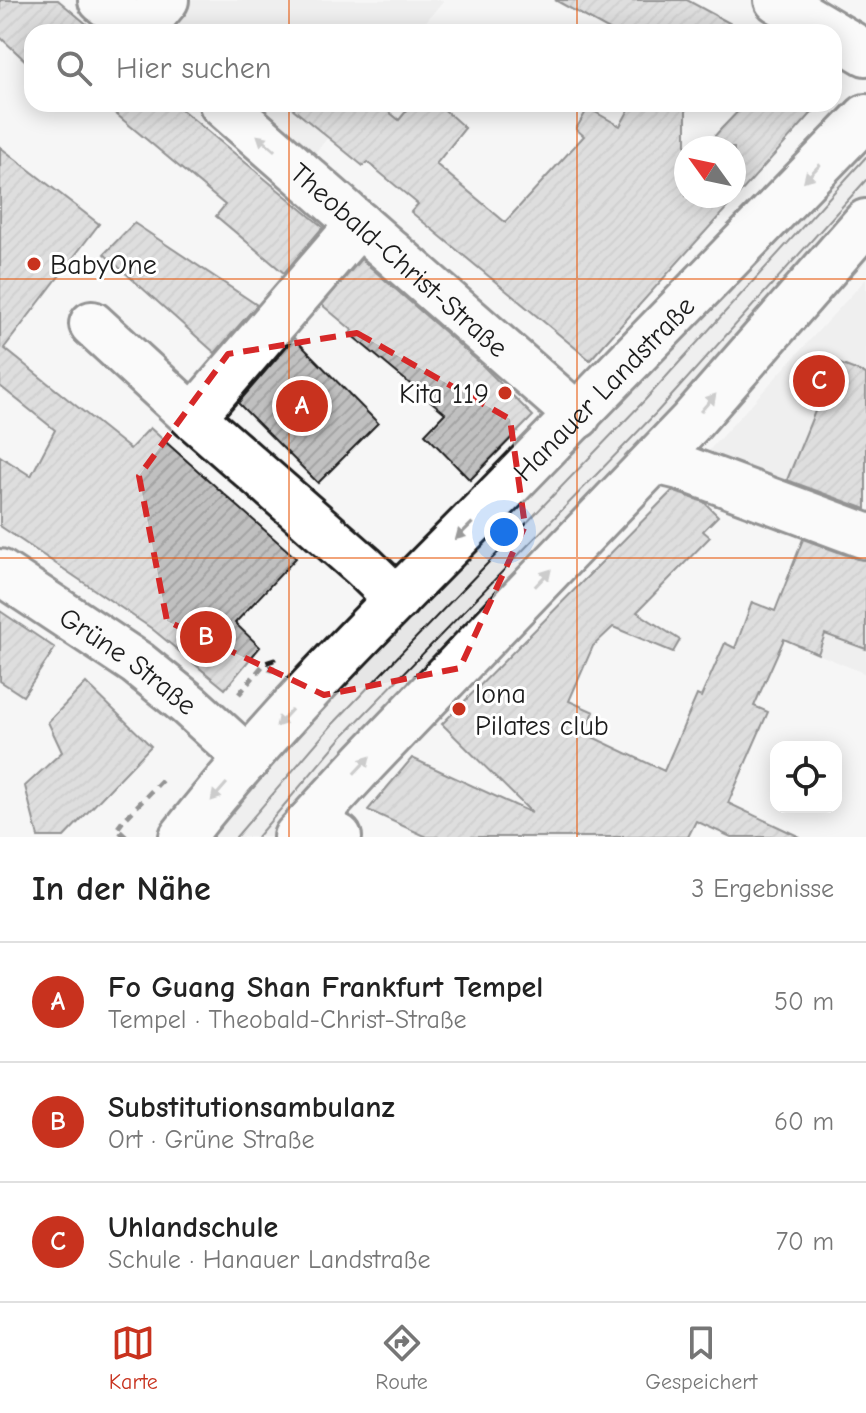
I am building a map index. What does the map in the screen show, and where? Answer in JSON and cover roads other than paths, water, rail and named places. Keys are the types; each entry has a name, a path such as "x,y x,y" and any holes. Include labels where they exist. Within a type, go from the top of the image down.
{"main road":[{"path":"101,0 130,24"},
{"path":"146,24 166,0"},
{"path":"777,0 818,24"},
{"path":"842,38 866,53"},
{"name":"Theobald-Christ-Straße","path":"231,112 578,416"},
{"name":"Hanauer Landstraße","path":"182,837 285,717 397,599 866,117"},
{"path":"315,832 365,762 655,461 866,222"},
{"path":"193,417 359,224"},
{"path":"92,324 397,599"},
{"path":"655,461 680,467 866,536"},
{"name":"Grüne Straße","path":"0,572 137,663 248,759"}],"tram line":[{"path":"236,837 331,726 645,400 866,157"},
{"path":"257,837 342,737 657,412 866,180"}],"place":[{"name":"BabyOne","path":"34,264"},
{"name":"Uhlandschule","path":"819,381"},
{"name":"Kita 119","path":"505,393"},
{"name":"Fo Guang Shan Frankfurt Tempel","path":"302,406"},
{"name":"Substitutionsambulanz","path":"206,637"},
{"name":"lona Pilates club","path":"459,709"}]}
